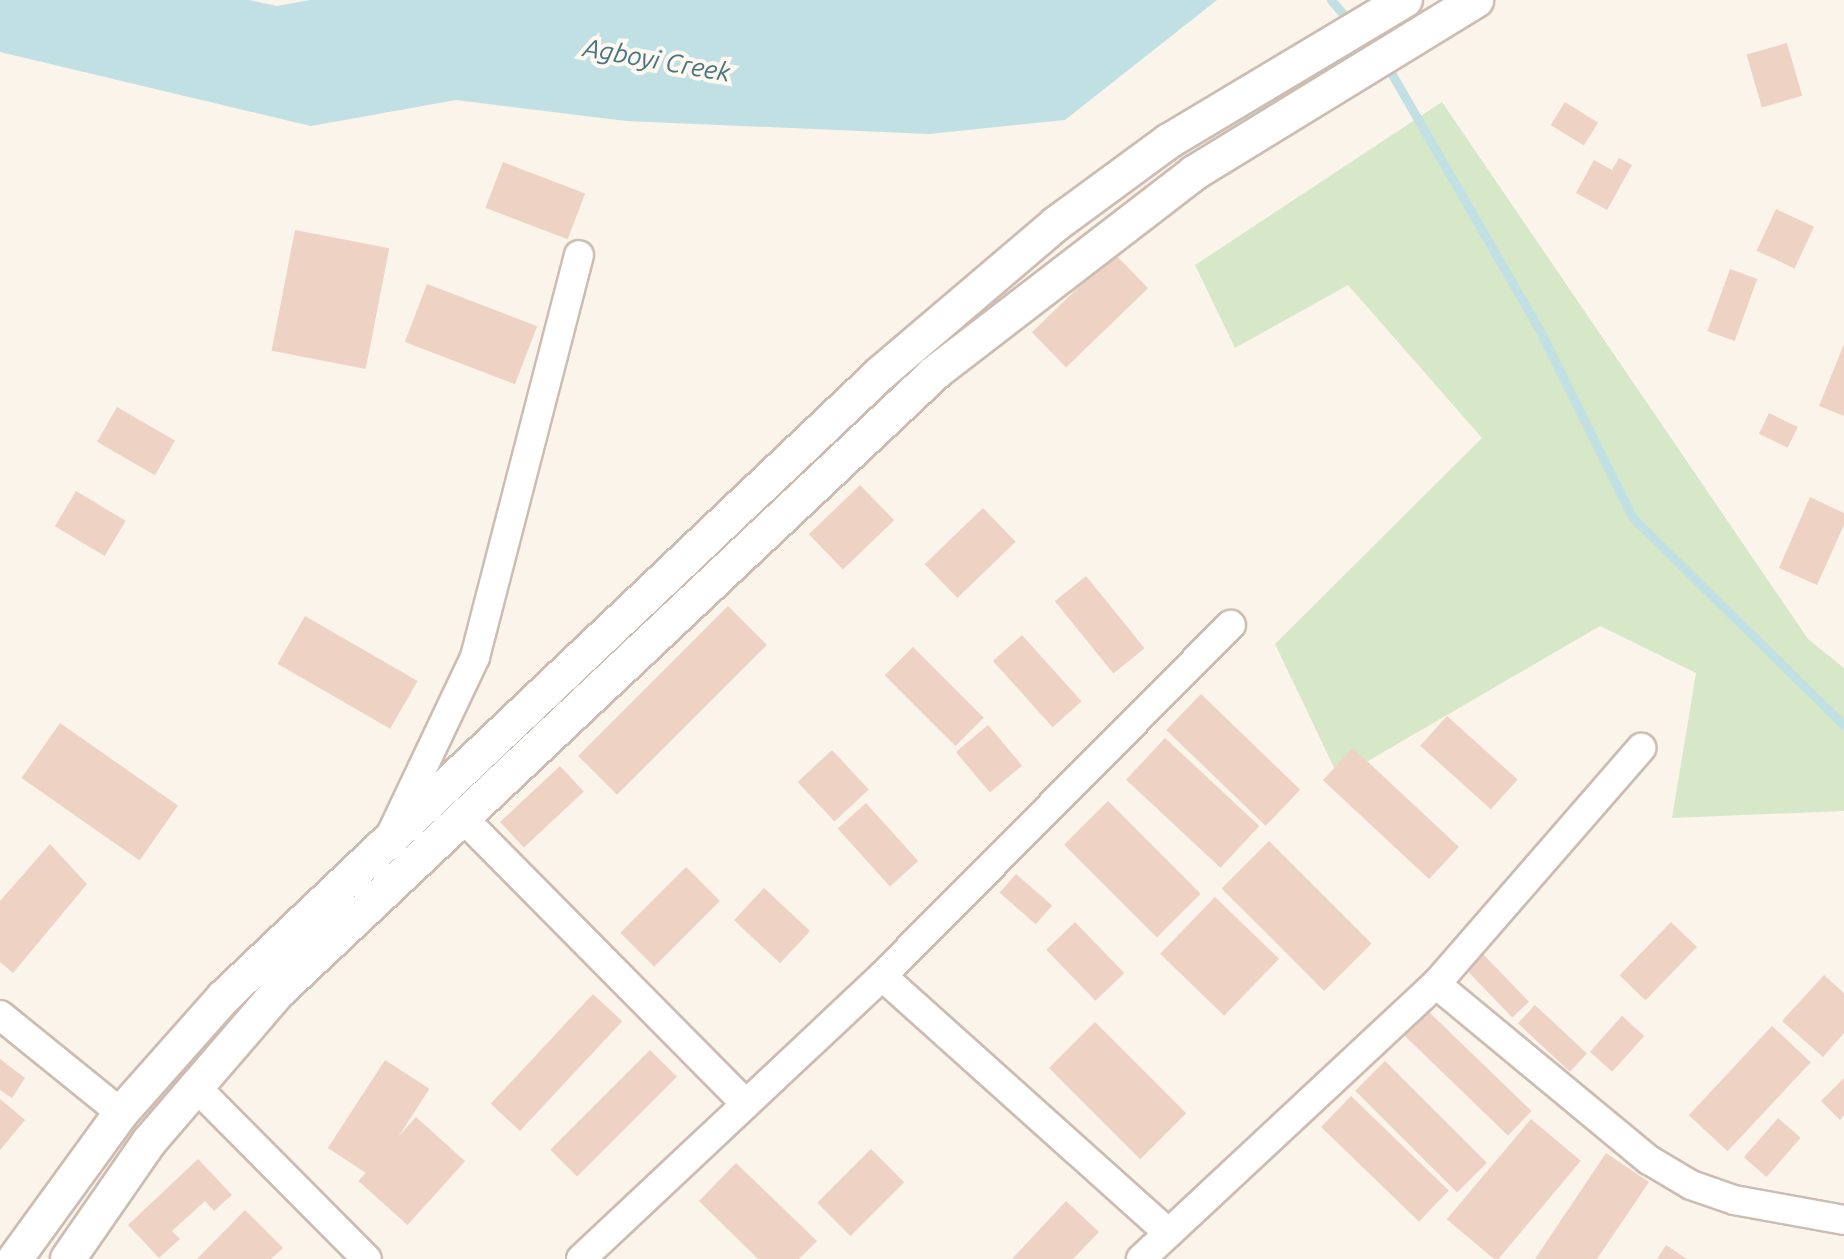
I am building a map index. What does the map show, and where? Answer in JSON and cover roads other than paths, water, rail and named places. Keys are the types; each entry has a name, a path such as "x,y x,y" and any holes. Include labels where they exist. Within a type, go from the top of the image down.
{"street":[{"path":"15,1259 121,1113 224,997 391,834 881,373 1056,224 1169,141 1405,0"},
{"path":"68,1259 194,1085 279,991 461,816 936,372 1194,173 1476,0"},
{"path":"391,834 475,657 579,255"},
{"path":"581,1259 882,976 1231,625"},
{"path":"1141,1259 1436,984 1641,748"},
{"path":"461,816 746,1104"},
{"path":"882,976 1168,1233"},
{"path":"1436,984 1649,1160 1691,1185 1734,1200 1844,1220"},
{"path":"0,1015 121,1113"},
{"path":"194,1085 367,1259"}],"water":[{"name":"Agboyi Creek","path":"0,0 249,0 277,6 310,0 1217,0 1065,120 929,134 626,121 456,100 311,126 0,52"}],"waterway":[{"path":"1331,0 1377,53"},
{"path":"1386,64 1538,327 1633,518 1844,725"}]}
